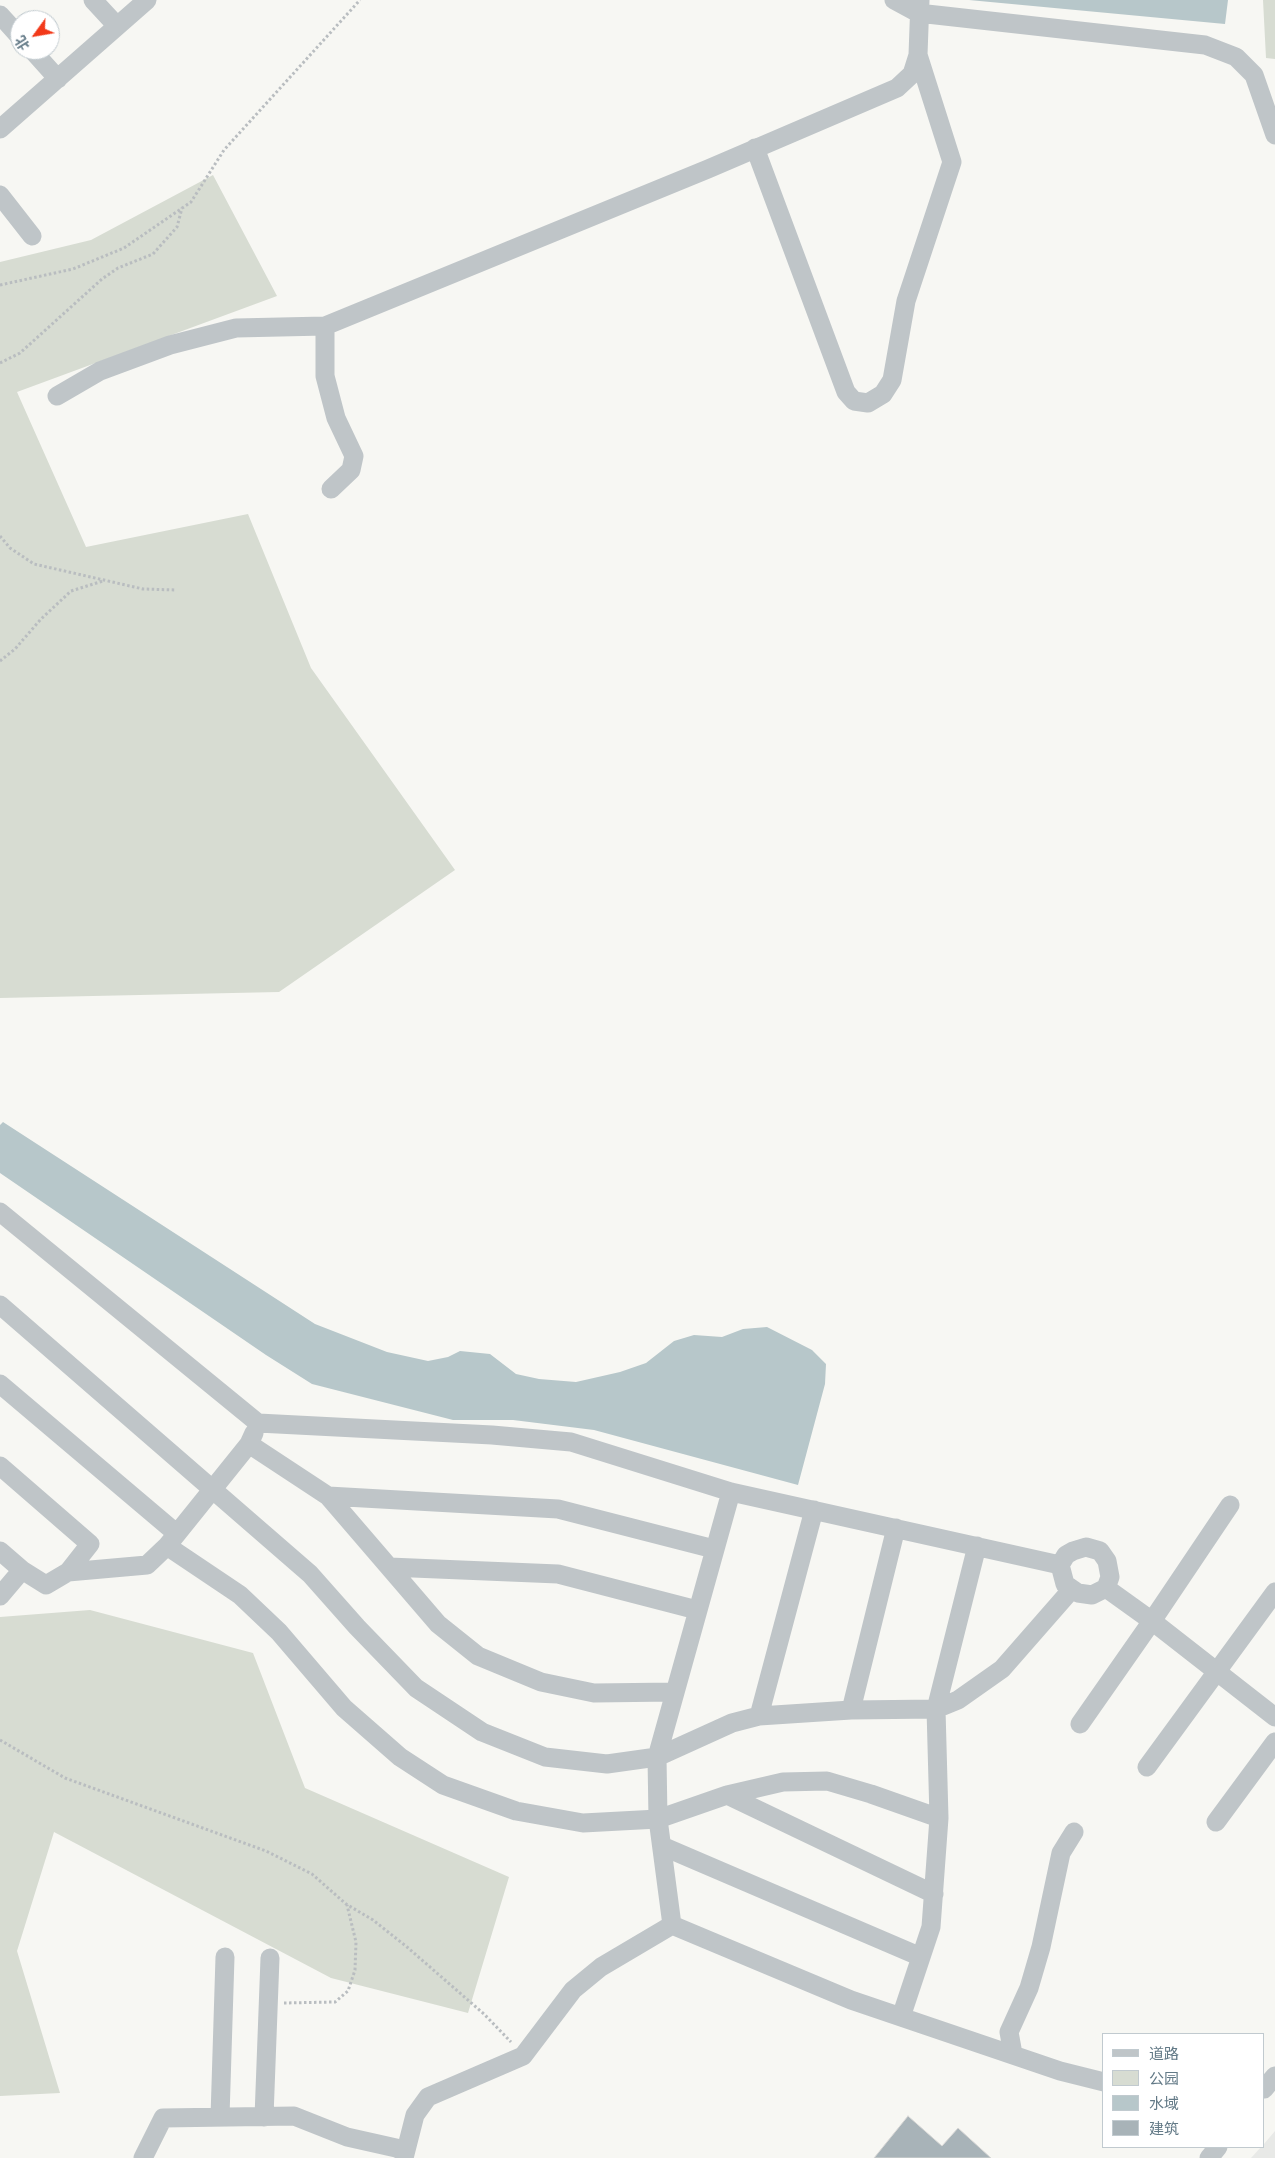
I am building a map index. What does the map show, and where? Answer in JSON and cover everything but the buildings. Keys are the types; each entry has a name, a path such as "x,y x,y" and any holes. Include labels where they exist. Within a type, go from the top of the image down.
{"street":[{"path":"93,0 117,26"},
{"path":"0,129 147,0"},
{"path":"894,0 919,7 1205,45 1236,57 1254,75 1275,134"},
{"path":"57,396 100,371 170,344 236,328 326,326 897,88 912,74 918,55 919,7"},
{"path":"0,15 10,26"},
{"path":"755,148 846,392 854,401 868,403 883,394 892,380 906,301 952,162 918,55"},
{"path":"41,60 58,79"},
{"path":"0,195 32,236"},
{"path":"326,326 325,376 336,418 354,456 351,470 331,489"},
{"path":"0,1212 258,1423 492,1435 570,1442 731,1492 1060,1565"},
{"path":"0,1305 310,1574 357,1627 416,1688 482,1732 545,1758 607,1764 657,1757 732,1724 759,1716 851,1710 936,1709 958,1700 1002,1669 1072,1588"},
{"path":"0,1384 172,1539 240,1595 279,1632 344,1708 400,1757 443,1785 516,1811 583,1824 658,1820 726,1796 783,1782 827,1781 939,1818"},
{"path":"68,1572 147,1565 172,1539 249,1444 258,1423"},
{"path":"249,1444 328,1496 438,1624 478,1656 541,1682 594,1693 674,1692"},
{"path":"0,1466 90,1544 68,1572 46,1585 22,1570 0,1551"},
{"path":"672,1925 658,1820 657,1757 731,1492"},
{"path":"328,1496 558,1509 714,1549"},
{"path":"1080,1724 1230,1505"},
{"path":"759,1716 814,1510"},
{"path":"851,1710 896,1528"},
{"path":"901,2017 931,1927 939,1818 936,1709 977,1546"},
{"path":"1086,1547 1100,1551 1107,1561 1110,1577 1106,1588 1092,1595 1078,1593 1065,1584 1060,1565 1066,1555 1086,1547"},
{"path":"389,1567 558,1574 697,1610"},
{"path":"0,1596 22,1570"},
{"path":"1106,1588 1152,1621 1275,1717"},
{"path":"1147,1767 1275,1592"},
{"path":"1216,1822 1275,1742"},
{"path":"726,1796 934,1894"},
{"path":"1013,2054 1009,2032 1029,1988 1041,1947 1061,1853 1074,1832"},
{"path":"662,1846 921,1957"},
{"path":"672,1925 851,2000 1060,2071 1102,2082"},
{"path":"143,2158 163,2118 220,2117 294,2116 347,2137 404,2154 415,2115 428,2097 523,2056 573,1990 601,1967 672,1925"},
{"path":"220,2117 226,1957"},
{"path":"264,2117 270,1958"},
{"path":"1265,2088 1275,2076"},
{"path":"1209,2158 1217,2148"}],"path":[{"path":"0,285 73,269 124,248 191,202 224,150 360,0"},
{"path":"0,362 20,353 102,278 118,268 153,254 177,227 182,208"},
{"path":"0,536 10,548 34,564 143,589 176,590"},
{"path":"0,661 15,649 41,619 71,591 104,581"},
{"path":"0,1740 65,1778 266,1851 312,1874 346,1904 372,1920 442,1977 484,2014 523,2056"},
{"path":"268,2004 335,2002 348,1991 355,1970 356,1942 346,1904"}],"shaded area":[{"path":"1275,2131 1275,2158 1251,2158 1260,2148 1265,2148 1265,2143"}],"green space":[{"path":"1263,0 1275,0 1275,59 1266,58"},
{"path":"213,175 277,296 17,392 86,547 248,514 311,668 455,870 279,992 0,998 0,262 91,240"},
{"path":"90,1610 253,1653 305,1788 509,1877 468,2013 331,1978 54,1832 17,1951 60,2093 0,2096 0,1617"}],"water":[{"path":"969,0 1228,0 1225,24"},
{"path":"3,1122 315,1324 387,1352 428,1361 448,1357 460,1351 490,1354 516,1374 539,1379 576,1382 620,1372 646,1363 674,1341 694,1335 722,1337 743,1329 767,1327 812,1350 826,1364 825,1384 798,1485 594,1430 513,1420 453,1420 312,1384 266,1355 0,1173 0,1125"}]}
